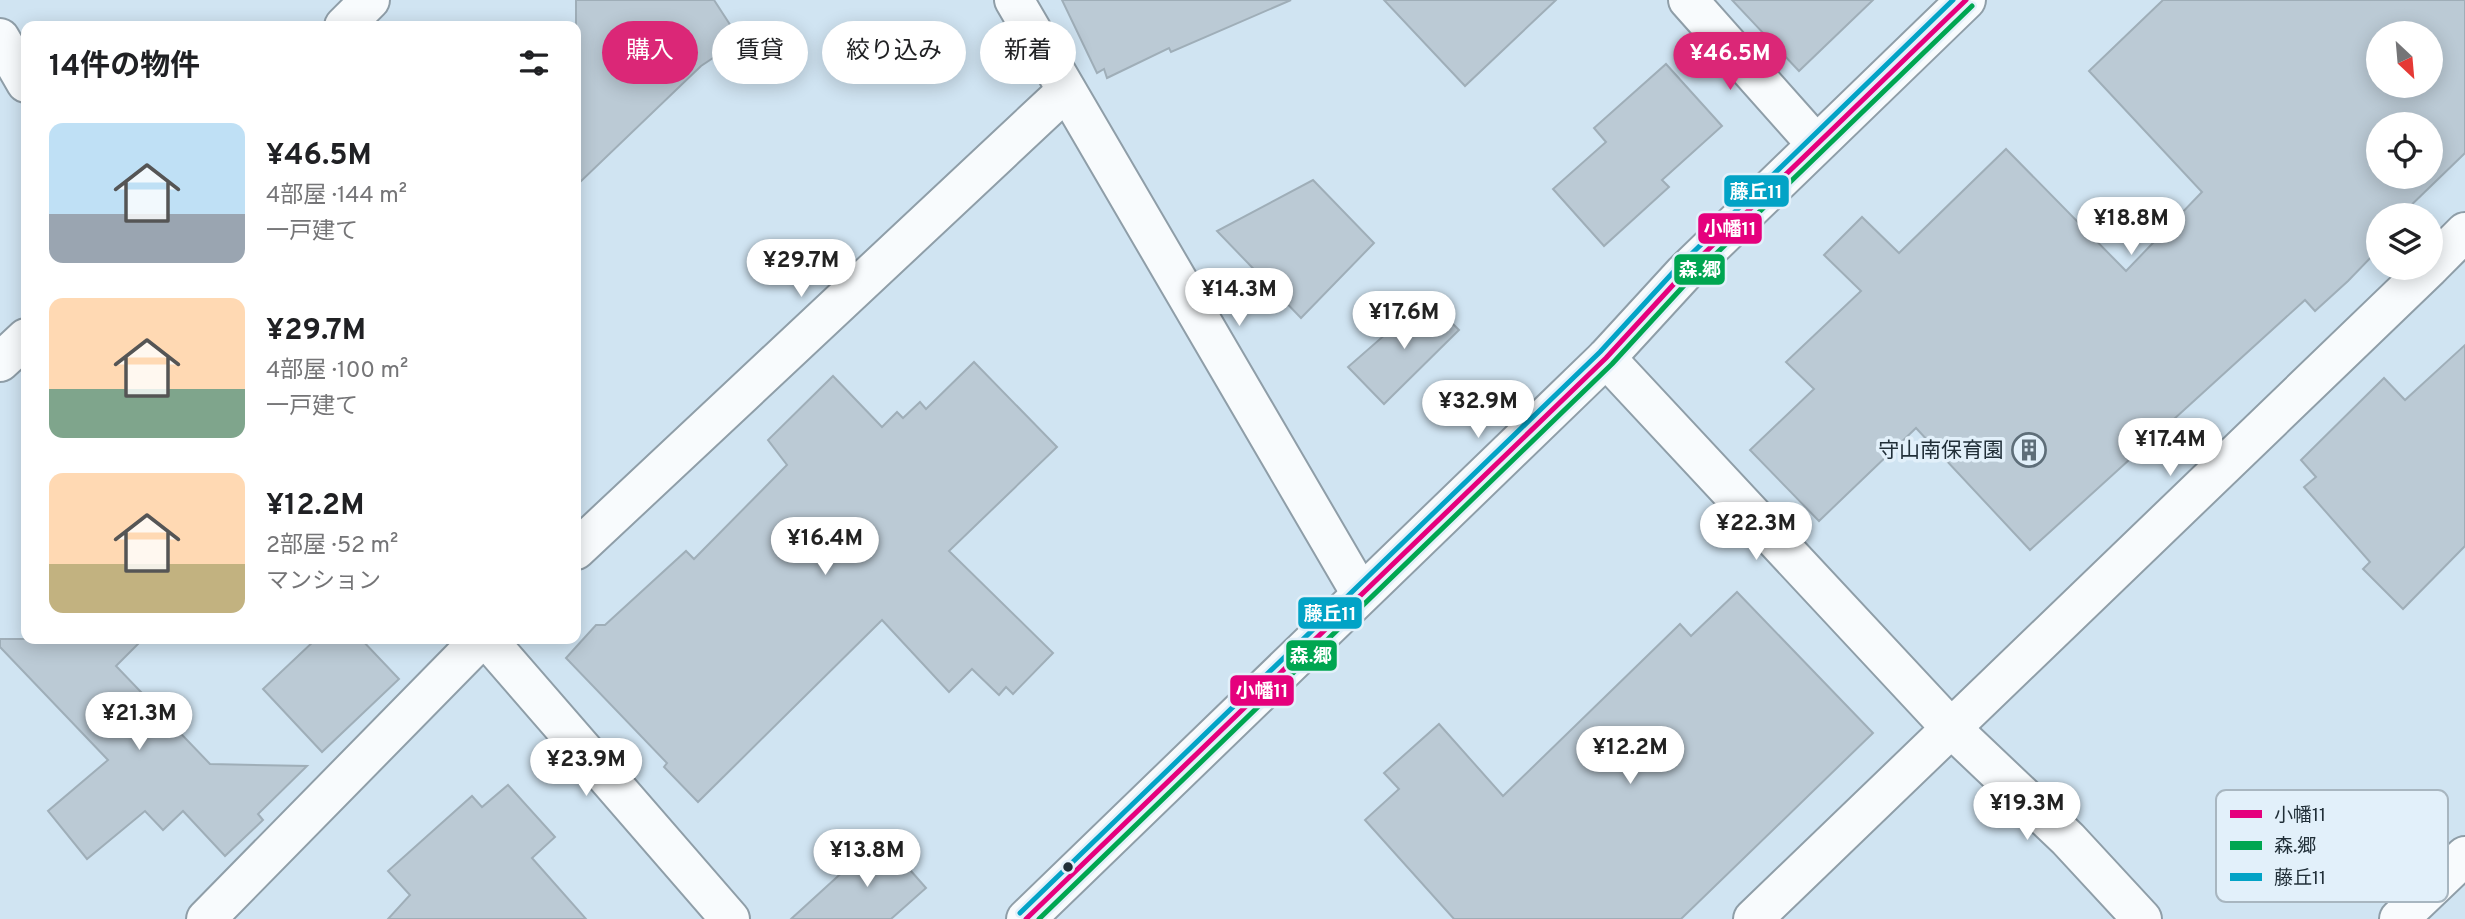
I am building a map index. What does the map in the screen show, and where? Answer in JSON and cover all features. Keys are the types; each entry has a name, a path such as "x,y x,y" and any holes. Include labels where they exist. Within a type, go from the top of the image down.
{"street":[{"path":"349,21 370,0"},
{"path":"1014,0 1361,594"},
{"path":"1688,0 1816,144"},
{"path":"1026,919 1606,358 1684,273 1966,0"},
{"path":"0,38 21,74"},
{"path":"581,545 1066,91"},
{"path":"2443,254 2465,232"},
{"path":"1753,919 1949,726 2124,565 2417,280"},
{"path":"0,362 21,343"},
{"path":"1606,358 1949,726 2068,839 2142,919"},
{"path":"206,919 476,644"},
{"path":"492,644 730,919"},
{"path":"2448,872 2465,856"},
{"path":"2399,919 2417,902"}],"building":[{"path":"576,0 714,0 728,21 712,21 712,59 698,69 698,21 602,21 602,84 682,84 581,181 581,21 576,21"},
{"path":"1062,0 1291,0 1171,52 1169,48 1107,78 1104,69 1097,73 1076,29 1076,21 1072,21"},
{"path":"1384,0 1556,0 1465,86"},
{"path":"1732,0 1873,0 1799,71"},
{"path":"2163,0 2465,0 2465,153 2443,174 2443,112 2366,112 2366,189 2428,189 2413,203 2366,203 2366,262 2348,281 2315,311 2305,300 2030,550 1916,428 1819,521 1750,450 1814,389 1786,362 1861,291 1824,255 1862,217 1899,253 2006,149 2126,271 2202,192 2089,71"},
{"path":"1666,64 1722,126 1662,180 1669,187 1604,246 1553,189 1606,142 1594,128"},
{"path":"1313,180 1374,243 1301,318 1217,231"},
{"path":"1427,298 1459,330 1384,404 1348,367"},
{"path":"2465,345 2465,546 2403,609 2363,569 2370,562 2304,487 2316,477 2301,460 2384,378 2405,400"},
{"path":"974,362 1057,447 949,551 1053,653 1013,694 1006,687 999,695 972,669 949,692 882,620 698,802 664,767 667,763 566,658 596,625 605,625 686,551 694,559 787,465 768,440 833,376 882,427 897,412 903,418 920,402 926,409"},
{"path":"1737,592 1873,733 1681,919 1454,919 1365,820 1399,789 1384,773 1439,724 1503,796 1680,624 1691,636"},
{"path":"0,639 21,639 21,644 138,644 116,666 210,764 307,766 258,814 263,820 225,856 183,811 163,830 145,811 87,859 48,811 108,760 0,647"},
{"path":"311,644 366,644 399,679 322,752 263,689"},
{"path":"508,785 555,837 532,858 586,919 388,919 410,895 388,871 472,796 482,807"},
{"path":"881,837 926,888 891,919 791,919"}],"transit line":[{"name":"藤丘11","path":"1020,913 1600,352 1678,267 1953,0"},
{"name":"小幡11","path":"1026,919 1606,358 1684,273 1966,0"},
{"name":"森.郷","path":"1039,919 1612,364 1690,279 1972,6"}],"place":[{"name":"守山南保育園","path":"2029,450"}]}
